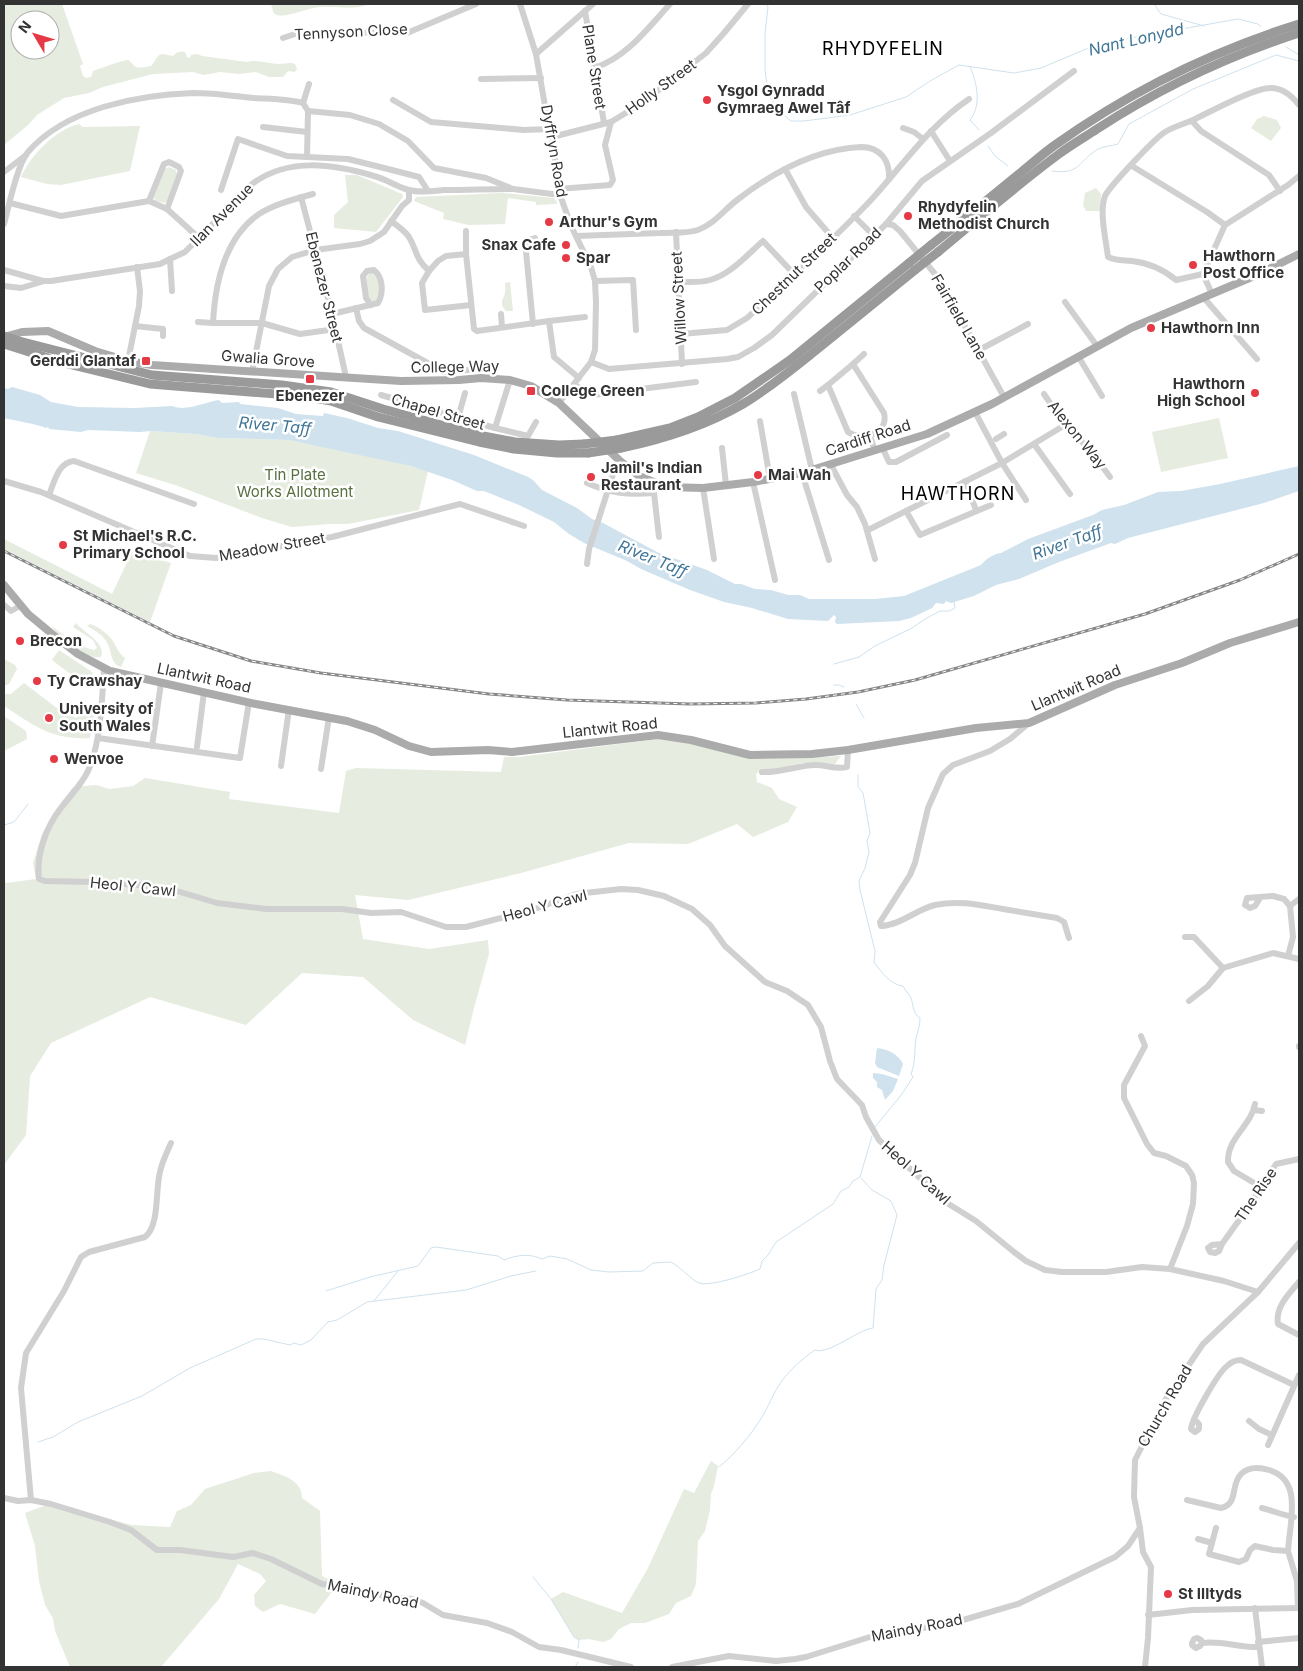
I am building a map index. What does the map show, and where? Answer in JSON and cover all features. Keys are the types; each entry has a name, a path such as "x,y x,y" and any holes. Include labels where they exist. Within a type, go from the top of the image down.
{"highway":[{"path":"8,346 64,363 150,384 302,396 331,401 378,417 514,449 557,453 588,453 670,428 698,417 735,398 790,360 912,267 1055,145 1106,112 1160,81 1208,58 1267,34 1299,24"},
{"path":"934,249 1060,153 1165,88 1272,42 1299,33"},
{"path":"4,337 152,375 282,385 331,392 478,435 515,442 559,445 619,444"}],"main road":[{"path":"1204,298 1274,268 1299,254"},
{"name":"Cardiff Road","path":"559,403 619,460 639,476 660,486 684,489 753,482 802,473 831,465 927,434 1004,397 1131,328 1204,298"},
{"path":"4,337 22,332 48,331 94,351 128,361"},
{"name":"Gwalia Grove","path":"128,361 188,368 346,377"},
{"name":"College Way","path":"346,377 401,381 482,378 510,380 532,386 559,403"},
{"name":"Llantwit Road","path":"4,585 20,606 78,654 104,668 117,673 249,702 329,716 368,727 409,746 431,752 488,750 512,752 658,735 691,740 750,755 812,754 848,750 976,728 1030,724 1115,685 1182,663 1230,643 1299,622"}],"street":[{"name":"Tennyson Close","path":"283,38 301,32 407,33 476,4"},
{"name":"Dyffryn Road","path":"520,4 536,54 541,78 552,137 559,192 576,236 591,267 595,281 595,350 591,362 559,403"},
{"path":"536,54 593,4"},
{"path":"594,68 605,65 620,56 670,4"},
{"name":"Holly Street","path":"552,137 612,122 671,82 706,53 748,4"},
{"name":"Plane Street","path":"585,11 604,123"},
{"name":"Poplar Road","path":"591,362 608,369 682,364 738,357 754,348 772,335 886,224 922,182 1074,71"},
{"path":"481,79 541,78"},
{"path":"307,156 308,111 303,103 309,84"},
{"path":"1203,274 1176,280 1154,266 1131,261 1118,261 1108,257 1103,206 1106,194 1147,147 1166,131 1245,96 1270,88 1292,96 1299,105"},
{"path":"4,172 27,154 45,136 62,125 103,107 143,97 195,93 303,103"},
{"name":"Chestnut Street","path":"681,334 718,332 735,327 747,318 854,216 931,131 969,99"},
{"path":"393,100 431,122 524,130 550,129"},
{"path":"308,111 350,116 372,121 408,141 434,168 486,178 513,189 559,192 610,185 613,180 605,145 612,122"},
{"path":"1192,121 1201,131 1269,176 1280,191"},
{"path":"263,127 307,132"},
{"path":"903,128 914,132 923,139"},
{"path":"931,131 950,161"},
{"path":"221,190 238,139 287,156 348,159 419,177 428,191"},
{"path":"576,236 693,231 706,226 743,195 785,169 835,150 872,148 882,154 888,166 889,178"},
{"path":"4,224 27,154"},
{"path":"149,201 164,164 169,162 181,170 167,209"},
{"name":"Ilan Avenue","path":"4,286 22,288 43,282 160,264 185,252 262,176 282,168 308,166 353,171 375,176 409,190 513,189"},
{"path":"1132,166 1225,225"},
{"path":"785,169 806,208 832,237"},
{"path":"1212,294 1203,274 1225,225 1280,191 1299,176"},
{"path":"252,372 269,286 278,269 292,257 315,250 370,241 384,232 402,206 409,200 409,190"},
{"path":"213,323 215,294 223,264 242,230 258,215 274,206 313,194"},
{"name":"Ebenezer Street","path":"301,197 336,329 346,377"},
{"path":"10,203 61,216 149,201 167,209 199,238"},
{"path":"854,216 873,235"},
{"path":"391,221 410,238 419,262 429,271"},
{"name":"Fairfield Lane","path":"886,224 893,225 900,231 939,279 1004,397"},
{"path":"466,231 466,254 474,329 477,331 585,317"},
{"name":"Willow Street","path":"676,232 682,364"},
{"path":"533,324 525,240 535,238"},
{"path":"679,282 708,281 718,277 735,266 763,241 794,274"},
{"path":"466,254 446,256 438,261 422,283 425,310 471,305"},
{"path":"170,259 172,291"},
{"path":"128,361 140,291 137,268"},
{"path":"4,270 43,282"},
{"path":"332,314 371,305 378,303 382,296 379,274 374,270 367,271 363,276 366,298 371,305"},
{"path":"595,281 633,280 636,330"},
{"path":"1204,298 1257,359"},
{"path":"1065,302 1096,346"},
{"path":"356,308 359,321 364,328 444,372 468,370"},
{"path":"501,314 502,328"},
{"path":"549,321 554,357 579,378"},
{"path":"198,322 262,323 300,334 336,329"},
{"path":"979,350 1028,324"},
{"path":"135,326 163,329 163,336"},
{"path":"820,392 864,354"},
{"path":"1078,356 1102,396"},
{"path":"828,385 848,432 856,436 870,436 881,428 885,420 884,413 853,364"},
{"path":"495,428 510,380"},
{"path":"574,384 586,393 593,395 696,382"},
{"path":"458,418 465,393"},
{"path":"794,394 812,470"},
{"name":"Alexon Way","path":"1044,394 1065,425 1091,451 1110,477"},
{"name":"Chapel Street","path":"381,395 528,436 536,422"},
{"path":"975,412 993,440 1002,463 1026,500"},
{"path":"760,421 770,479"},
{"path":"868,530 1002,463 1065,425"},
{"path":"993,440 1004,434"},
{"path":"870,436 889,462 896,462 947,435"},
{"path":"1034,444 1070,494"},
{"path":"722,448 726,485"},
{"path":"587,564 589,548 619,460"},
{"path":"49,495 54,479 60,470 67,463 74,461 194,504"},
{"path":"831,465 847,495 857,507 868,530 875,559"},
{"path":"802,473 829,560"},
{"name":"Meadow Street","path":"4,481 49,495 190,556 216,558 332,536 460,504 524,526"},
{"path":"753,482 775,580"},
{"path":"966,482 976,510"},
{"path":"587,483 607,492 654,493 659,537"},
{"path":"703,488 714,559"},
{"path":"906,511 920,535 991,505"},
{"path":"4,605 11,611 20,606"},
{"path":"104,668 98,738 240,758 249,702"},
{"path":"152,746 161,683"},
{"path":"197,746 204,692"},
{"path":"280,766 290,709"},
{"path":"321,769 329,716"},
{"path":"1030,724 990,751 953,765 943,774 928,808 915,863 910,875 880,922 881,926 887,926 931,906 966,902 1057,918 1064,922 1069,938"},
{"name":"Heol Y Cawl","path":"98,738 88,771 60,809 48,830 37,866 39,879 45,881 140,885 176,891 217,903 266,909 342,909 371,913 401,912 446,928 466,927 532,910 576,894 621,889 638,890 664,896 692,909 710,925 726,946 765,982 787,991 808,1005 821,1027 830,1062 837,1079 862,1105 866,1117 879,1140 948,1203 976,1221 1026,1261 1045,1270 1062,1272 1106,1272 1142,1267 1170,1269"},
{"path":"762,772 774,772 801,766 847,767 849,763 848,750"},
{"path":"1260,898 1273,896 1284,899 1290,906 1293,937 1288,956"},
{"path":"1290,906 1299,899"},
{"path":"1185,937 1194,938 1223,968"},
{"path":"1189,1001 1208,986 1223,968 1273,953 1299,959"},
{"path":"1141,1036 1145,1046 1124,1085 1124,1098 1147,1144 1154,1153 1166,1156 1186,1166 1192,1175 1194,1183 1193,1204 1187,1226 1170,1269 1224,1281 1258,1292"},
{"path":"1257,1108 1231,1145 1228,1162 1234,1171 1261,1187"},
{"path":"31,1500 21,1388 26,1353 64,1290 81,1257 89,1252 149,1234 154,1225 160,1172 171,1142"},
{"name":"The Rise","path":"1222,1244 1276,1164 1299,1159"},
{"name":"Church Road","path":"1145,1667 1151,1567 1143,1552 1134,1497 1135,1460 1152,1424 1178,1378 1202,1344 1258,1292 1299,1243"},
{"path":"1299,1282 1278,1310 1277,1317 1278,1324 1299,1335"},
{"path":"1194,1419 1204,1399 1226,1366 1235,1360 1241,1360 1294,1385"},
{"path":"1268,1445 1299,1375"},
{"path":"1249,1421 1272,1435"},
{"path":"1148,1615 1192,1610 1299,1608 1296,1581 1288,1551 1296,1493 1288,1479 1279,1472 1259,1467 1250,1468 1241,1474 1236,1483 1232,1502 1226,1507 1221,1508 1186,1500"},
{"name":"Maindy Road","path":"4,1498 51,1504 131,1530 157,1550 180,1550 233,1557 253,1553 271,1559 322,1584 361,1590 388,1597 413,1599 443,1616 487,1623 512,1632 539,1647 561,1650 631,1667"},
{"path":"1262,1508 1275,1511 1278,1515 1294,1517"},
{"name":"Maindy Road","path":"672,1667 729,1656 776,1661 801,1658 873,1636 954,1622 994,1611 1026,1600 1115,1557 1128,1546 1140,1528"},
{"path":"1216,1528 1209,1554 1239,1562 1246,1560 1250,1550 1255,1546 1288,1551"},
{"path":"1198,1539 1212,1543"},
{"path":"1255,1608 1262,1667"},
{"path":"1202,1643 1220,1642 1240,1647 1299,1638"}],"green space":[{"path":"4,4 62,4 83,64 80,66 83,76 86,78 91,77 93,71 122,61 128,60 134,66 140,68 151,66 159,55 173,56 181,52 185,52 187,57 190,58 191,55 197,54 247,62 291,63 295,64 297,69 295,72 288,71 283,77 269,77 256,72 239,74 220,72 204,75 193,72 153,74 103,87 89,93 64,98 37,115 4,145"},
{"path":"271,4 370,4 349,8 321,7 293,14 278,15 274,13"},
{"path":"1264,116 1277,120 1281,128 1271,141 1251,128 1257,119"},
{"path":"79,124 83,127 140,126 130,171 61,185 47,184 21,177 37,152 45,144 62,131"},
{"path":"169,167 176,170 177,174 167,201 165,203 155,201 154,197 165,169"},
{"path":"345,175 357,175 402,194 403,197 376,232 334,228 334,215 348,202"},
{"path":"1096,188 1101,194 1100,211 1086,211 1083,205 1085,193"},
{"path":"502,193 554,198 557,204 536,205 536,202 508,198 505,224 469,225 443,219 444,213 414,201 416,197"},
{"path":"371,272 377,275 381,293 380,298 374,302 368,296 366,288 366,279"},
{"path":"510,282 513,311 506,311 502,301 505,283"},
{"path":"1219,418 1228,458 1161,472 1152,432"},
{"name":"Tin Plate Works Allotment","path":"150,431 195,434 218,438 289,440 365,455 428,471 419,510 348,524 292,527 136,473"},
{"path":"4,539 112,594 132,552 171,563 150,622 4,549"},
{"path":"76,623 98,642 102,652 101,657 89,655 74,647 60,636 52,626 76,644 94,650 97,648 93,640 73,627"},
{"path":"90,624 103,631 113,641 125,658 121,667 113,660 104,639 98,632 87,626"},
{"path":"59,650 92,672 93,677 82,678 76,676 52,660"},
{"path":"4,659 15,665 17,669 9,684 4,686"},
{"path":"24,683 58,709 76,718 95,708 90,738 64,737 54,734 4,706 4,694 11,694"},
{"path":"4,716 26,731 27,739 4,751"},
{"path":"658,739 688,743 749,758 841,756 835,764 802,763 774,769 762,769 756,774 757,782 772,788 779,799 797,807 788,822 753,837 737,824 688,844 629,843 521,873 408,900 355,895 363,939 429,949 488,940 489,954 465,1045 413,1020 363,977 302,973 246,1025 150,997 51,1043 30,1076 26,1135 4,1165 4,877 6,883 36,879 33,863 42,834 54,812 73,787 96,785 110,789 133,786 145,778 230,792 229,799 339,813 346,771 356,768 501,772 504,757 519,757"},
{"path":"711,1461 718,1466 705,1531 698,1541 696,1584 691,1596 676,1603 669,1614 645,1623 631,1623 619,1629 611,1639 603,1642 589,1639 579,1640 574,1637 551,1599 563,1592 622,1613 648,1568 684,1489 694,1493"},
{"path":"271,1471 287,1477 296,1483 302,1498 320,1511 322,1576 338,1584 315,1614 280,1604 263,1612 255,1606 254,1595 266,1581 260,1574 238,1564 219,1599 161,1667 70,1667 55,1631 53,1618 45,1605 39,1581 35,1546 25,1513 49,1504 132,1525 170,1527 177,1511 191,1505 205,1489 254,1473"}],"water":[{"name":"River Taff","path":"12,387 40,395 51,402 78,407 135,408 172,406 184,408 219,400 222,403 239,402 240,404 278,408 296,414 323,416 324,413 378,428 398,431 474,455 528,477 542,490 577,508 592,519 659,553 707,570 735,584 788,595 800,595 809,599 875,599 904,596 981,565 992,556 1028,539 1102,510 1124,505 1158,492 1181,491 1220,484 1299,466 1299,491 1264,503 1128,538 1115,544 1111,543 1019,579 996,585 974,596 951,603 946,601 944,604 936,603 932,608 911,618 899,621 837,624 834,615 828,621 788,619 724,602 690,590 584,543 554,522 519,505 411,466 289,440 218,438 195,434 150,431 88,430 81,432 49,429 48,427 4,418 4,388"},
{"path":"877,1048 892,1053 901,1060 903,1064 899,1076 877,1067 875,1063"},
{"path":"873,1073 898,1079 893,1091 885,1100 882,1090 877,1087 877,1082 873,1078"}],"waterway":[{"name":"Nant Lonydd","path":"766,4 768,7 765,33 765,70 768,94 779,111 791,121 850,115 906,97 959,65 1014,73 1041,68 1098,44 1238,19 1258,24 1261,27"},
{"path":"1154,4 1161,14 1204,26"},
{"name":"Nant Lonydd","path":"1286,47 1299,55"},
{"path":"1052,171 1061,172 1074,169 1098,149 1118,144 1129,124 1193,89 1276,55 1299,61"},
{"path":"970,66 977,94 976,107 970,120 979,130"},
{"path":"988,146 995,156 1008,166"},
{"path":"834,664 859,657 875,646 912,628 940,611 949,611 955,608 954,602"},
{"path":"834,685 844,687"},
{"path":"856,704 864,718"},
{"path":"858,775 858,787 863,793 870,833 867,841 869,852 859,881 875,951 874,962 890,981 903,986 911,998 916,1014 920,1018 914,1065 911,1074 913,1077 902,1094 875,1127"},
{"path":"4,825 14,822 28,804"},
{"path":"326,1291 370,1277 418,1266 431,1248 436,1247 498,1256 504,1260 523,1255 542,1259 550,1256 567,1259 591,1270 609,1272 643,1271 653,1263 671,1262 699,1283 712,1283 730,1279 760,1269 762,1261 776,1242 833,1204 841,1191 849,1187 853,1181 860,1177 872,1136"},
{"path":"719,1467 753,1431 778,1386 796,1365 815,1350 821,1351 836,1346 867,1329 873,1328 876,1289 882,1280 897,1215 891,1201 872,1190 861,1178"},
{"path":"374,1301 398,1271"},
{"path":"38,1442 53,1437 78,1422 142,1396 190,1368 256,1339 301,1345 311,1340 328,1322 337,1320 367,1302 466,1290 511,1276 536,1271"},
{"path":"533,1577 551,1599 574,1637 579,1640 578,1648"},
{"path":"575,1667 578,1662"}],"railway":[{"path":"4,551 174,636 251,661 321,673 489,694 567,700 690,704 756,703 806,699 858,692 915,680 1145,614 1240,580 1299,554"}],"place":[{"name":"Ysgol Gynradd Gymraeg Awel Tâf","path":"707,100"},
{"name":"Rhydyfelin Methodist Church","path":"908,216"},
{"name":"Arthur's Gym","path":"549,222"},
{"name":"Snax Cafe","path":"566,245"},
{"name":"Spar","path":"566,258"},
{"name":"Hawthorn Post Office","path":"1193,265"},
{"name":"Hawthorn Inn","path":"1151,328"},
{"name":"Gerddi Glantaf","path":"146,361"},
{"name":"Ebenezer","path":"310,379"},
{"name":"College Green","path":"531,391"},
{"name":"Hawthorn High School","path":"1255,393"},
{"name":"Mai Wah","path":"758,475"},
{"name":"Jamil's Indian Restaurant","path":"591,477"},
{"name":"St Michael's R.C. Primary School","path":"63,545"},
{"name":"Brecon","path":"20,641"},
{"name":"Ty Crawshay","path":"37,681"},
{"name":"University of South Wales","path":"49,718"},
{"name":"Wenvoe","path":"54,759"},
{"name":"St Illtyds","path":"1168,1594"}],"district":[{"name":"RHYDYFELIN","path":"883,49"},
{"name":"HAWTHORN","path":"958,494"}]}
